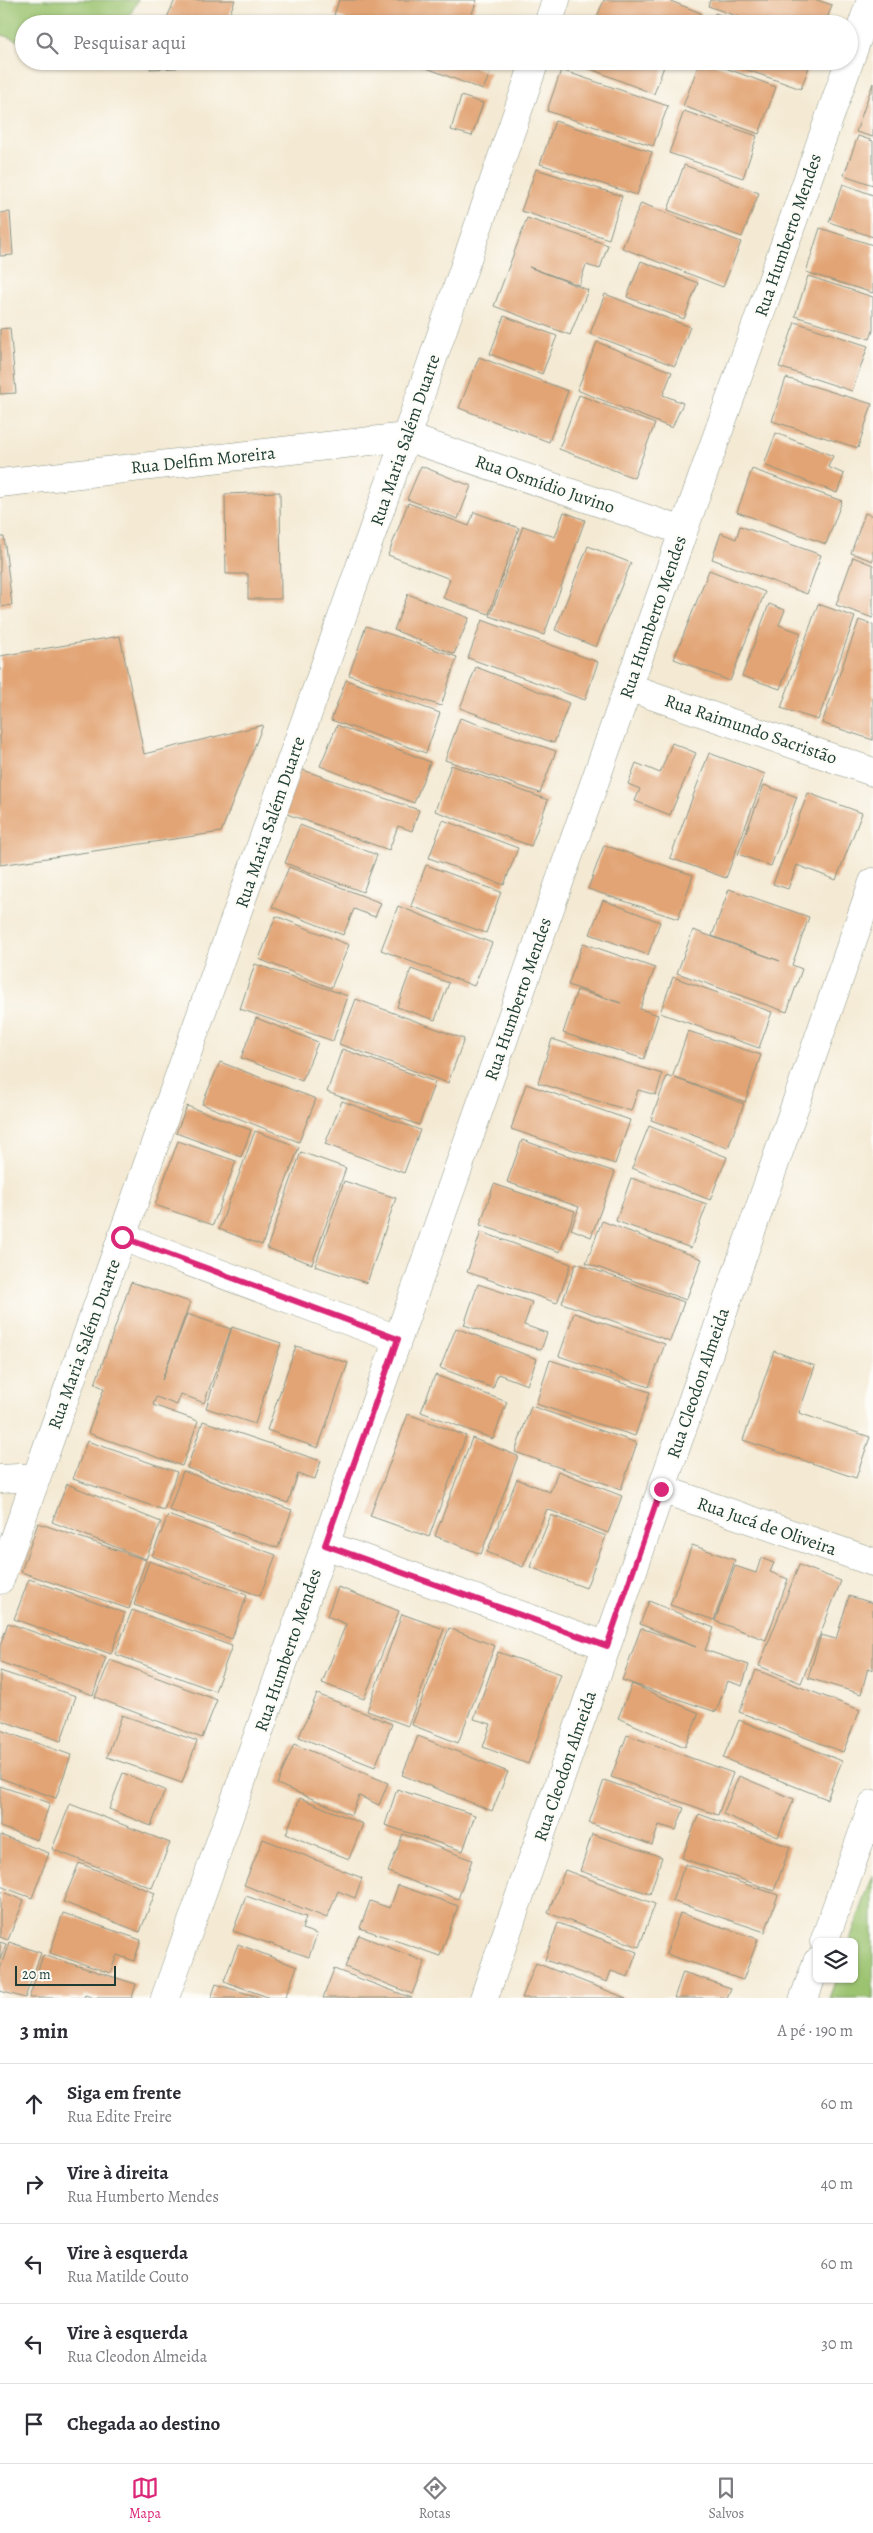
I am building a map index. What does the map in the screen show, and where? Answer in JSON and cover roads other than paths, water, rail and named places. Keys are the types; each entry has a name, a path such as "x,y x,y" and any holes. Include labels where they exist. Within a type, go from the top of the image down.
{"street":[{"path":"551,15 556,0"},
{"name":"Rua Humberto Mendes","path":"858,37 871,0"},
{"name":"Rua Maria Salém Duarte","path":"0,1580 406,437 532,70"},
{"name":"Rua Humberto Mendes","path":"165,1998 846,70"},
{"name":"Rua Osmídio Juvino","path":"406,437 683,531"},
{"name":"Rua Delfim Moreira","path":"0,483 406,437"},
{"name":"Rua Raimundo Sacristão","path":"628,687 873,772"},
{"name":"Rua Cleodon Almeida","path":"484,1998 873,882"},
{"path":"122,1237 398,1339"},
{"path":"0,1479 37,1477"},
{"name":"Rua Jucá de Oliveira","path":"661,1489 873,1562"},
{"path":"325,1545 607,1646"},
{"path":"825,1938 873,1804"},
{"path":"804,1998 813,1973"}]}
